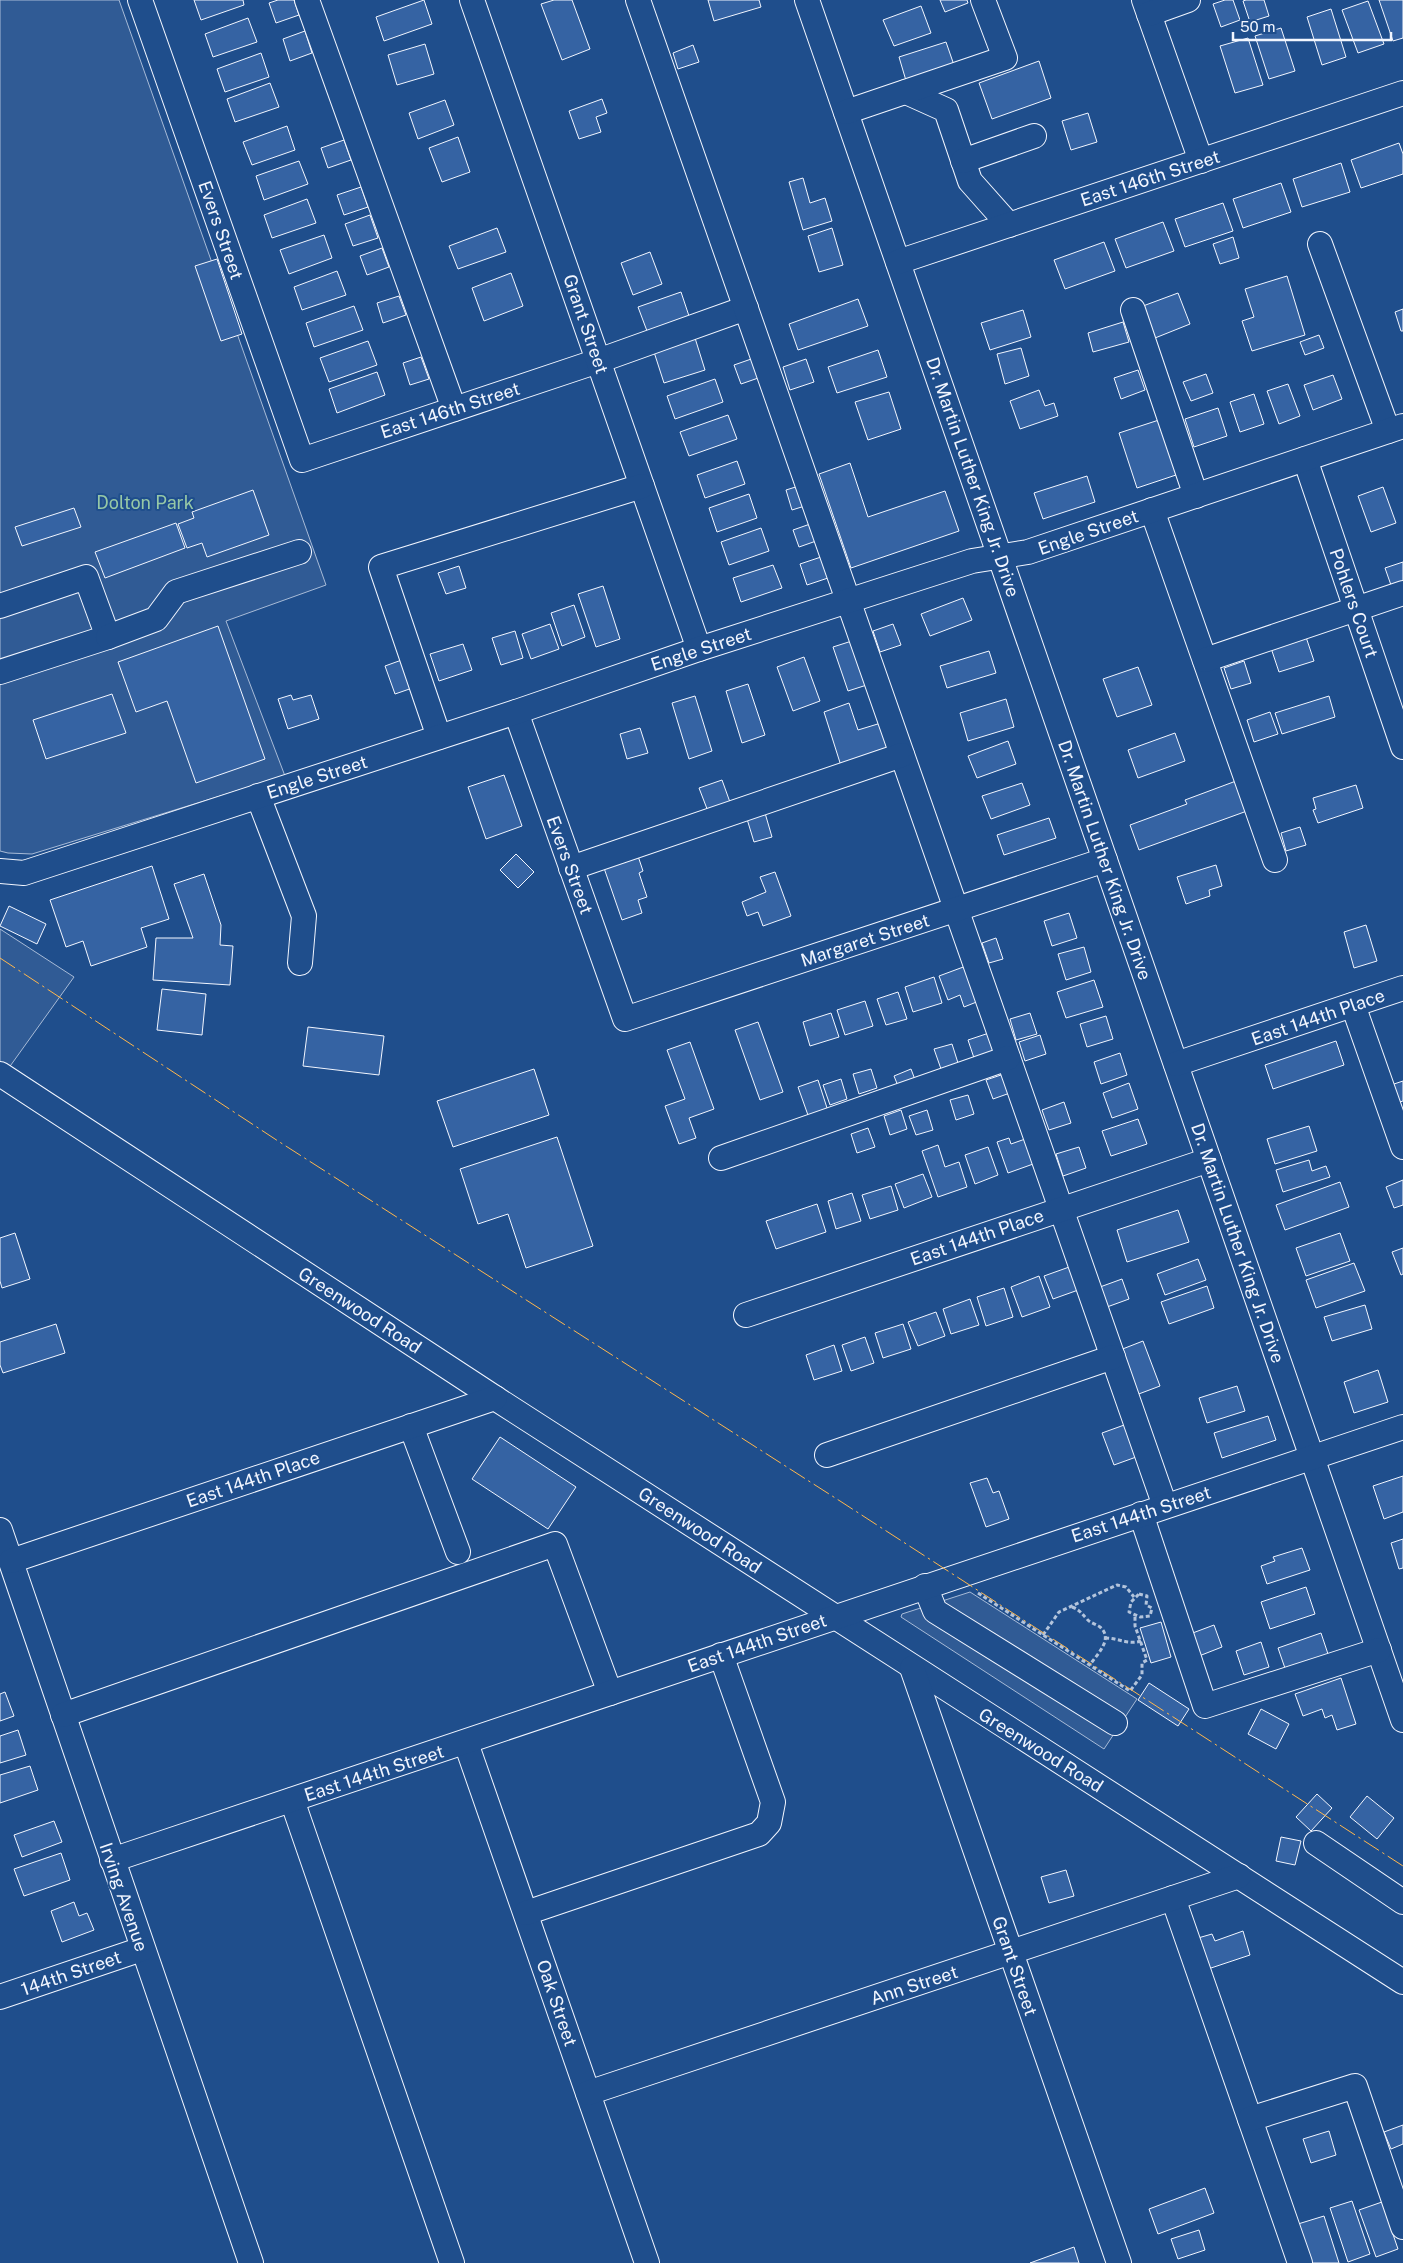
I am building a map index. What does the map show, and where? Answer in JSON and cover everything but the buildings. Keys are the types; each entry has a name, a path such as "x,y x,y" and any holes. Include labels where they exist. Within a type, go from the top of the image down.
{"street":[{"name":"Evers Street","path":"140,0 302,460"},
{"path":"307,0 454,409"},
{"name":"Grant Street","path":"472,0 699,649"},
{"path":"638,0 1165,1506"},
{"name":"Dr. Martin Luther King Jr. Drive","path":"807,0 1403,1720"},
{"path":"846,112 1005,58 983,0"},
{"path":"1188,0 1147,7 1201,161"},
{"path":"906,92 946,110 970,181 1009,225"},
{"name":"East 146th Street","path":"898,262 1403,93"},
{"path":"963,160 1034,136"},
{"path":"1320,244 1396,428"},
{"name":"East 146th Street","path":"302,460 598,361 746,308"},
{"path":"1134,310 1196,496"},
{"name":"Engle Street","path":"0,871 24,873 516,712 699,649 972,561 1028,552 1396,428"},
{"name":"Pohlers Court","path":"1304,459 1403,747"},
{"path":"439,737 381,567 642,486"},
{"path":"1152,510 1276,860"},
{"path":"0,672 108,637 156,619 176,592 299,552"},
{"path":"0,606 86,578 108,637"},
{"path":"1205,660 1403,593"},
{"name":"Evers Street","path":"516,712 625,1019"},
{"path":"571,868 902,755"},
{"path":"258,796 304,916 300,963"},
{"name":"Margaret Street","path":"625,1019 1105,860"},
{"name":"East 144th Place","path":"1176,1064 1403,988"},
{"path":"1354,1005 1403,1147"},
{"path":"721,1158 1008,1058"},
{"name":"Greenwood Road","path":"0,1074 912,1668 1403,1982"},
{"name":"East 144th Place","path":"746,1315 1209,1160"},
{"path":"827,1455 1113,1357"},
{"name":"East 144th Place","path":"11,1561 495,1398"},
{"path":"411,1426 458,1552"},
{"name":"East 144th Street","path":"112,1860 466,1743 834,1616 1403,1427"},
{"path":"1141,1514 1205,1706 1379,1650"},
{"name":"Irving Avenue","path":"0,1530 251,2263"},
{"path":"63,1715 555,1544 610,1694"},
{"path":"925,1586 935,1611 1115,1723"},
{"path":"526,1914 759,1834 769,1823 773,1802 721,1655"},
{"name":"Grant Street","path":"912,1668 1119,2263"},
{"name":"Oak Street","path":"466,1743 647,2263"},
{"path":"292,1800 452,2263"},
{"path":"1316,1843 1403,1902"},
{"name":"Ann Street","path":"588,2093 1239,1876"},
{"path":"1173,1898 1300,2263"},
{"name":"144th Street","path":"0,1997 142,1949"},
{"path":"1250,2119 1355,2086 1403,2227"}],"path":[{"path":"1043,1635 1059,1612 1117,1585 1126,1587 1134,1597"},
{"path":"971,1588 1130,1691 1142,1675 1142,1663 1147,1660 1135,1626 1135,1616"},
{"path":"1139,1594 1147,1596 1146,1605 1152,1608 1152,1613 1145,1618 1135,1616 1129,1612 1134,1597 1139,1594"},
{"path":"1072,1606 1082,1611 1087,1620 1101,1628 1106,1638 1106,1642 1090,1665"},
{"path":"1106,1638 1117,1638 1129,1643 1141,1641"}],"shaded area":[{"name":"Dolton Park","path":"0,0 119,0 326,585 226,621 285,776 32,854 0,851"},
{"path":"0,929 74,977 3,1076 0,1074"},
{"path":"970,1592 1137,1699 1104,1749 901,1617 902,1614"}],"power":[{"path":"0,958 278,1141 840,1501 1403,1866"}]}
